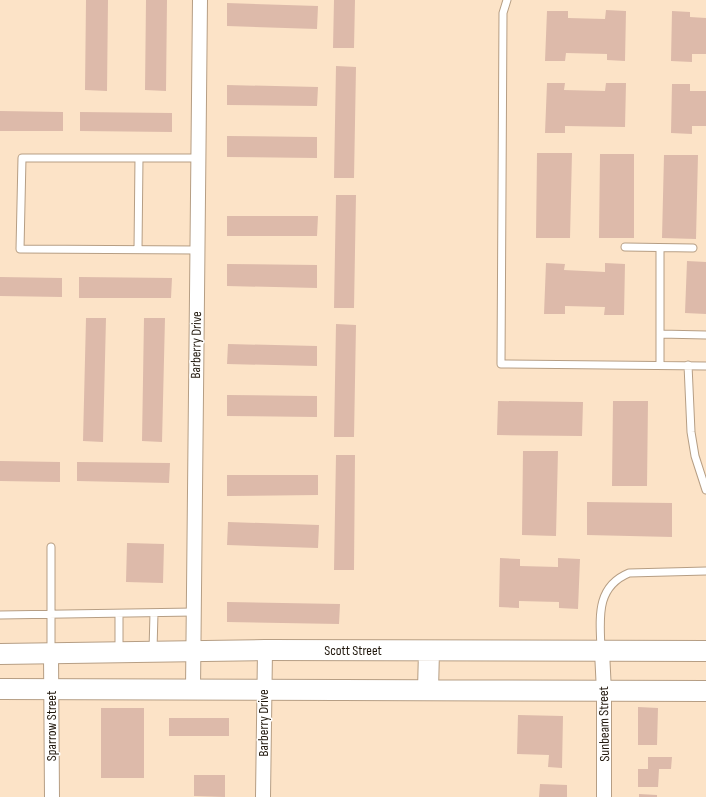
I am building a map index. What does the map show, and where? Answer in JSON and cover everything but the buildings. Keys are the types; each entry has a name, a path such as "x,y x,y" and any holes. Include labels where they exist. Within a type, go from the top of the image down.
{"main road":[{"name":"Scott Street","path":"0,654 51,655 265,650 706,651"},
{"path":"428,690 429,650"},
{"path":"0,689 263,689 604,692 706,691"}],"street":[{"name":"Barberry Drive","path":"193,689 200,0"},
{"name":"Barberry Drive","path":"263,797 263,689 265,650"},
{"name":"Sunbeam Street","path":"602,651 604,692 604,797"},
{"name":"Sparrow Street","path":"51,655 52,797"}],"lane":[{"path":"508,0 503,13 501,364 706,366"},
{"path":"197,250 20,249 22,158 198,158"},
{"path":"138,249 139,158"},
{"path":"625,247 693,248"},
{"path":"660,248 660,365"},
{"path":"660,334 706,335"},
{"path":"688,365 691,432 695,456 706,490"},
{"path":"51,547 51,655"},
{"path":"602,651 600,614 603,598 619,577 629,573 706,571"},
{"path":"0,615 154,614 194,612"},
{"path":"119,614 119,653"},
{"path":"153,652 154,614"}]}
